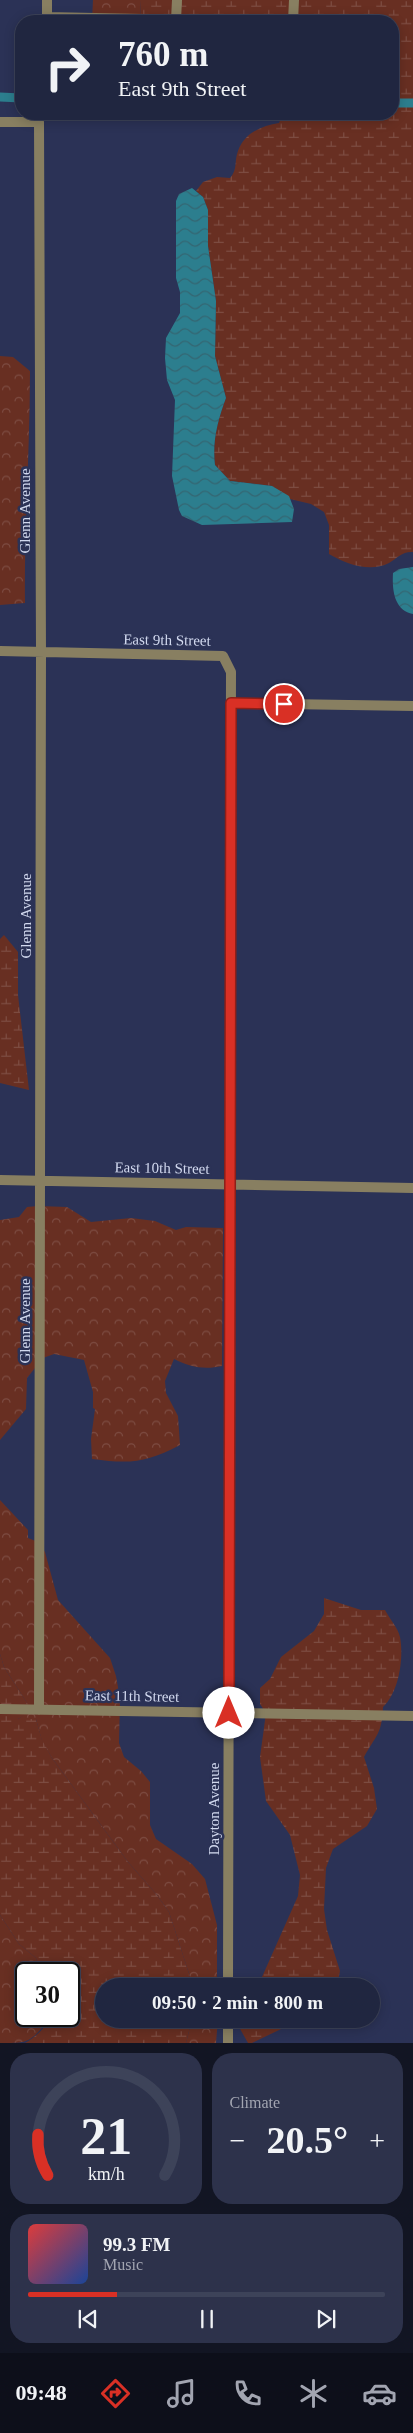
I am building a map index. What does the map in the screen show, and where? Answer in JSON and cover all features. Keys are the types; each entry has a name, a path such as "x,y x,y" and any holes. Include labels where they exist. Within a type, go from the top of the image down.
{"street":[{"path":"47,0 47,15"},
{"path":"176,15 177,0"},
{"path":"293,15 294,0"},
{"name":"Glenn Avenue","path":"0,122 38,122 41,652 39,1710"},
{"name":"East 9th Street","path":"0,651 223,656 231,672 231,703"},
{"path":"231,703 413,706"},
{"name":"Dayton Avenue","path":"228,1978 231,703"},
{"name":"East 10th Street","path":"0,1180 413,1188"},
{"name":"East 11th Street","path":"0,1709 413,1716"},
{"path":"228,2028 228,2043"}],"green space":[{"path":"93,0 140,0 141,15 92,15"},
{"path":"140,0 413,0 413,552 403,554 382,566 358,566 343,561 329,554 329,525 324,512 311,504 290,499 272,486 230,481 215,465 216,431 226,398 215,356 216,301 208,246 208,210 203,197 196,191 203,182 217,177 230,178 235,168 238,151 245,139 260,128 279,123 280,120 399,120 399,15 141,15"},
{"path":"0,356 13,357 30,371 25,603 0,605"},
{"path":"4,935 18,952 18,995 29,1090 0,1083 0,939"},
{"path":"27,1207 67,1207 91,1222 131,1218 155,1221 176,1230 186,1227 223,1228 222,1366 197,1367 174,1359 165,1381 166,1393 178,1416 180,1445 138,1461 92,1459 91,1439 95,1409 93,1408 93,1392 84,1360 54,1354 43,1358 27,1378 26,1409 0,1440 0,1220 19,1217"},
{"path":"0,1500 28,1530 28,1538 38,1542 45,1552 58,1600 110,1658 116,1676 120,1699 119,1743 124,1757 141,1771 150,1782 150,1825 156,1839 192,1864 205,1879 217,1925 217,1978 190,1978 169,1912 157,1895 128,1862 52,1758 42,1741 36,1719 18,1719 24,1715 27,1703 4,1667 0,1654"},
{"path":"324,1598 361,1610 385,1610 400,1637 401,1664 396,1684 393,1693 383,1707 378,1734 364,1757 374,1788 377,1809 367,1826 333,1849 326,1868 324,1909 327,1930 340,1971 339,1978 262,1978 298,1896 300,1875 290,1835 266,1801 260,1757 266,1713 260,1704 260,1688 270,1679 281,1657 314,1631 324,1614"},
{"path":"0,1654 4,1667 29,1706 25,1715 18,1719 36,1719 42,1740 52,1758 128,1862 157,1895 169,1912 190,1978 95,1978 95,2028 190,2028 186,2043 25,2043 44,2027 80,2027 80,1962 37,1962 36,1958 19,1944 0,1915"},
{"path":"0,1915 19,1944 36,1958 37,1962 15,1962 15,2027 43,2027 32,2038 23,2042 0,2043"},
{"path":"190,2028 217,2028 216,2043 186,2043"},
{"path":"240,2028 283,2028 252,2043 248,2043"}],"water":[{"path":"192,188 203,197 208,210 208,246 216,301 215,356 226,398 216,431 215,465 230,481 272,486 289,496 294,509 292,522 202,525 182,516 179,510 172,476 175,400 167,380 165,358 166,338 180,313 180,292 176,278 176,201 179,194"},
{"path":"413,567 413,614 407,612 398,604 394,592 393,573 399,569"}],"waterway":[{"path":"0,97 15,98"},
{"path":"399,103 413,103"}],"route":[{"path":"229,1713 231,703 284,704"}]}
